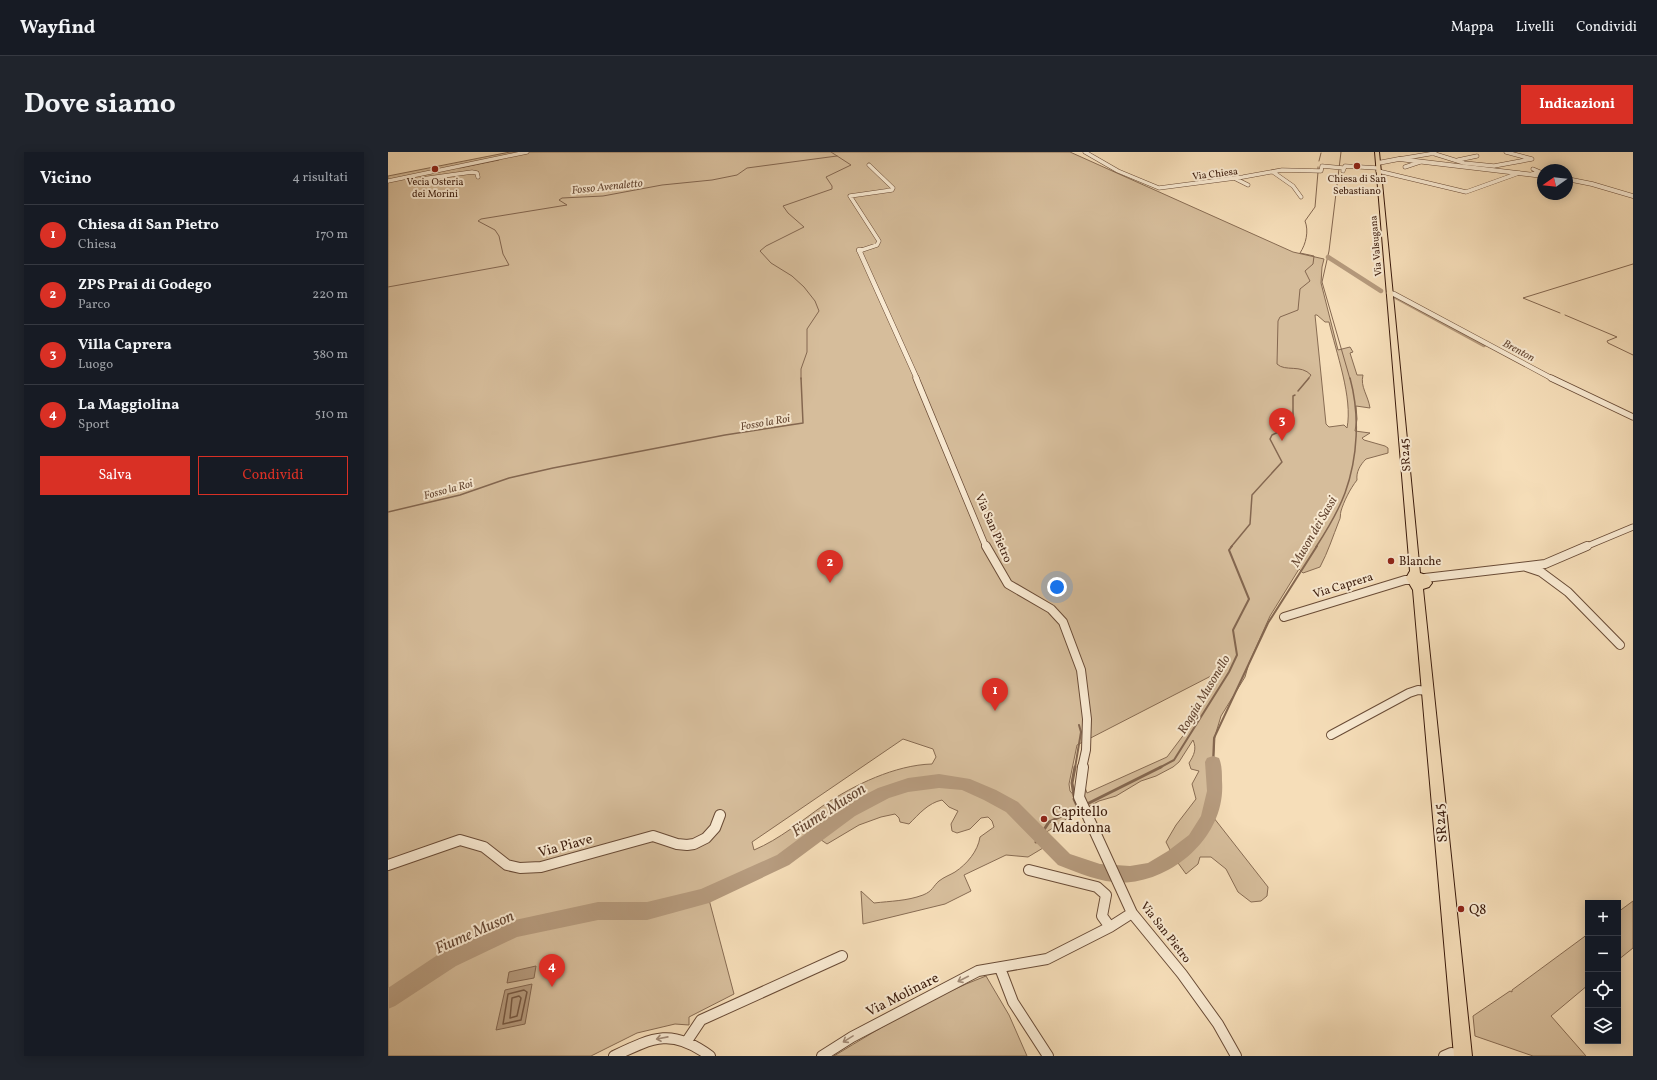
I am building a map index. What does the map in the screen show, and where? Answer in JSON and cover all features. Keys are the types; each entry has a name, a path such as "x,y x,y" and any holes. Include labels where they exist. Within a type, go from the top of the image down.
{"main road":[{"name":"Via Valsugana","path":"1377,152 1393,339"},
{"name":"SR245","path":"1393,339 1463,1056"}],"street":[{"path":"388,181 527,152"},
{"name":"Via Chiesa","path":"1085,152 1118,171 1159,188 1286,170 1322,171 1322,166 1336,168 1342,168 1345,166 1378,167 1428,183 1466,192 1519,173"},
{"path":"1378,167 1399,159 1440,152"},
{"path":"1432,153 1464,163 1494,166 1532,159 1506,152"},
{"path":"1456,160 1477,156"},
{"path":"1399,159 1537,175"},
{"path":"1405,167 1420,162"},
{"name":"Via San Pietro","path":"869,165 893,188 892,190 850,196 879,241 877,245 859,250 898,334 988,552 1008,584 1041,602 1058,615 1063,622 1081,670 1087,723 1086,750 1078,789 1082,806 1110,863 1132,913 1182,974 1218,1024 1236,1056"},
{"path":"1342,168 1342,173"},
{"path":"1532,174 1540,172 1533,169"},
{"path":"422,179 472,172 478,173 478,177"},
{"path":"1273,172 1293,185 1301,197"},
{"path":"1234,178 1248,185"},
{"path":"1428,183 1435,180 1442,182"},
{"path":"1573,180 1633,196"},
{"path":"1389,293 1394,294 1412,305 1557,381 1633,417"},
{"name":"Via Caprera","path":"1284,617 1405,580 1417,580 1545,564 1633,528"},
{"path":"1524,566 1540,572 1568,592 1620,645"},
{"path":"1331,735 1404,696 1418,690 1428,691"},
{"name":"Via Piave","path":"388,865 460,840 484,847 507,865 520,868 541,867 653,836 682,845 693,844 706,839 712,832 720,815"},
{"path":"1029,870 1097,887 1106,895 1102,916 1110,927"},
{"name":"Via Molinare","path":"822,1056 852,1037 978,971 1047,959 1110,927 1132,913"},
{"path":"687,1041 701,1020 842,956"},
{"path":"1000,968 1013,1002 1048,1056"},
{"path":"614,1056 650,1040 668,1036 687,1041 710,1056"},
{"path":"1444,1056 1450,1053 1463,1056"}],"shaded area":[{"path":"510,152 1070,152 1293,252 1324,259 1321,283 1338,350 1350,347 1353,352 1350,353 1357,375 1363,375 1363,387 1370,408 1356,406 1357,419 1355,431 1370,433 1362,438 1364,440 1385,446 1388,448 1388,453 1366,459 1360,466 1357,474 1357,480 1344,503 1340,520 1320,567 1303,573 1299,569 1270,616 1249,663 1245,677 1221,716 1215,736 1213,775 1216,787 1215,802 1210,813 1268,887 1267,896 1261,901 1251,902 1238,892 1226,869 1211,857 1200,857 1198,864 1186,874 1173,856 1166,842 1176,825 1196,799 1192,784 1199,771 1191,769 1189,763 1194,752 1195,746 1193,740 1179,762 1173,767 1156,776 1141,781 1116,796 1099,801 1071,816 1045,833 1042,838 1043,848 1028,857 1006,855 964,875 971,891 945,904 863,924 861,891 874,903 905,900 926,893 943,878 955,872 964,865 977,847 980,837 994,827 992,821 988,817 981,818 970,829 957,833 952,831 951,824 958,811 949,807 942,800 928,806 909,824 900,822 899,818 895,814 881,817 859,825 827,844 814,835 767,864 707,892 734,994 689,1017 689,1025 675,1024 637,1033 591,1056 388,1056 388,176","holes":["1315,315 1325,322 1329,322 1346,389 1348,403 1347,428 1344,425 1329,427 1326,424","1211,676 1200,707 1189,715 1185,733 1167,757 1087,793 1083,782 1076,798 1070,791 1069,784 1077,745","903,739 933,749 936,757 932,764 904,768 875,777 848,790 764,846 754,850 752,842"]},
{"path":"1633,901 1633,948 1621,958 1621,936 1621,910"},
{"path":"1585,936 1585,988 1551,1016 1586,1056 1533,1056 1475,1036 1473,1016 1510,991 1512,992 1512,990"},
{"path":"986,976 1009,1015 1027,1056 834,1056 928,1002"}],"water":[{"path":"536,966 534,978 507,983 509,972"},
{"path":"532,984 525,1024 496,1030 505,990"}],"waterway":[{"name":"Fosso la Roi","path":"801,378 801,369 807,352 807,329 819,311 815,301 804,287 792,276 771,263 760,251 766,246 804,227 788,213 783,206 832,189 832,186 826,177 851,165 831,152"},
{"name":"Muson dei Sassi","path":"1341,152 1329,251 1322,282 1350,379"},
{"name":"Roggia Musonello","path":"1319,161 1321,153"},
{"name":"Fosso Avenaletto","path":"388,287 509,265 503,254 499,236 495,230 478,221 481,219 567,205 559,200 562,198 603,196 662,185 712,180 737,175 747,168 837,156"},
{"path":"460,168 499,160"},
{"name":"Roggia Musonello","path":"1308,379 1311,375 1303,370 1284,368 1277,364 1278,321 1280,317 1298,310 1300,289 1310,281 1305,271 1313,264 1314,256 1300,253 1304,246 1306,237 1307,229 1305,221 1315,207 1318,172"},
{"name":"Brenton","path":"1328,257 1381,291"},
{"path":"1560,313 1523,298 1633,264"},
{"name":"Brenton","path":"1396,297 1484,345"},
{"path":"1565,315 1617,337 1607,341 1608,343 1633,355"},
{"name":"Fosso la Roi","path":"388,512 460,495 509,478 553,468 725,435 803,423 801,378"},
{"name":"Roggia Musonello","path":"1298,391 1309,378"},
{"name":"Muson dei Sassi","path":"1316,547 1332,521 1342,500 1353,465 1356,421 1350,378"},
{"name":"Roggia Musonello","path":"1231,547 1250,524 1252,495 1282,462 1270,439 1272,435 1293,425 1293,396 1295,395"},
{"name":"Roggia Musonello","path":"1159,768 1174,760 1229,672 1237,655 1233,630 1249,599 1229,550 1232,546"},
{"name":"Muson dei Sassi","path":"1213,762 1214,738 1268,623 1317,546"},
{"path":"1075,768 1081,732 1079,725"},
{"name":"Fiume Muson","path":"388,999 449,959 515,929 598,911 647,911 703,897 783,860 849,811 884,793 908,785 939,781 964,784 990,795 1012,807 1064,860 1100,872 1130,874 1151,870 1174,856 1195,840 1209,818 1215,791 1213,762"},
{"path":"1074,796 1072,783 1075,767"},
{"name":"Roggia Musonello","path":"1085,805 1159,768"},
{"path":"1074,799 1078,808"},
{"name":"Roggia Musonello","path":"1036,842 1049,822 1081,807"}],"place":[{"name":"Chiesa di San Sebastiano","path":"1357,166"},
{"name":"Vecia Osteria dei Morini","path":"435,169"},
{"name":"Villa Caprera","path":"1282,441"},
{"name":"Blanche","path":"1391,561"},
{"name":"ZPS Prai di Godego","path":"830,583"},
{"name":"Chiesa di San Pietro","path":"995,711"},
{"name":"Capitello Madonna","path":"1044,819"},
{"name":"Q8","path":"1461,909"},
{"name":"La Maggiolina","path":"552,987"}]}
